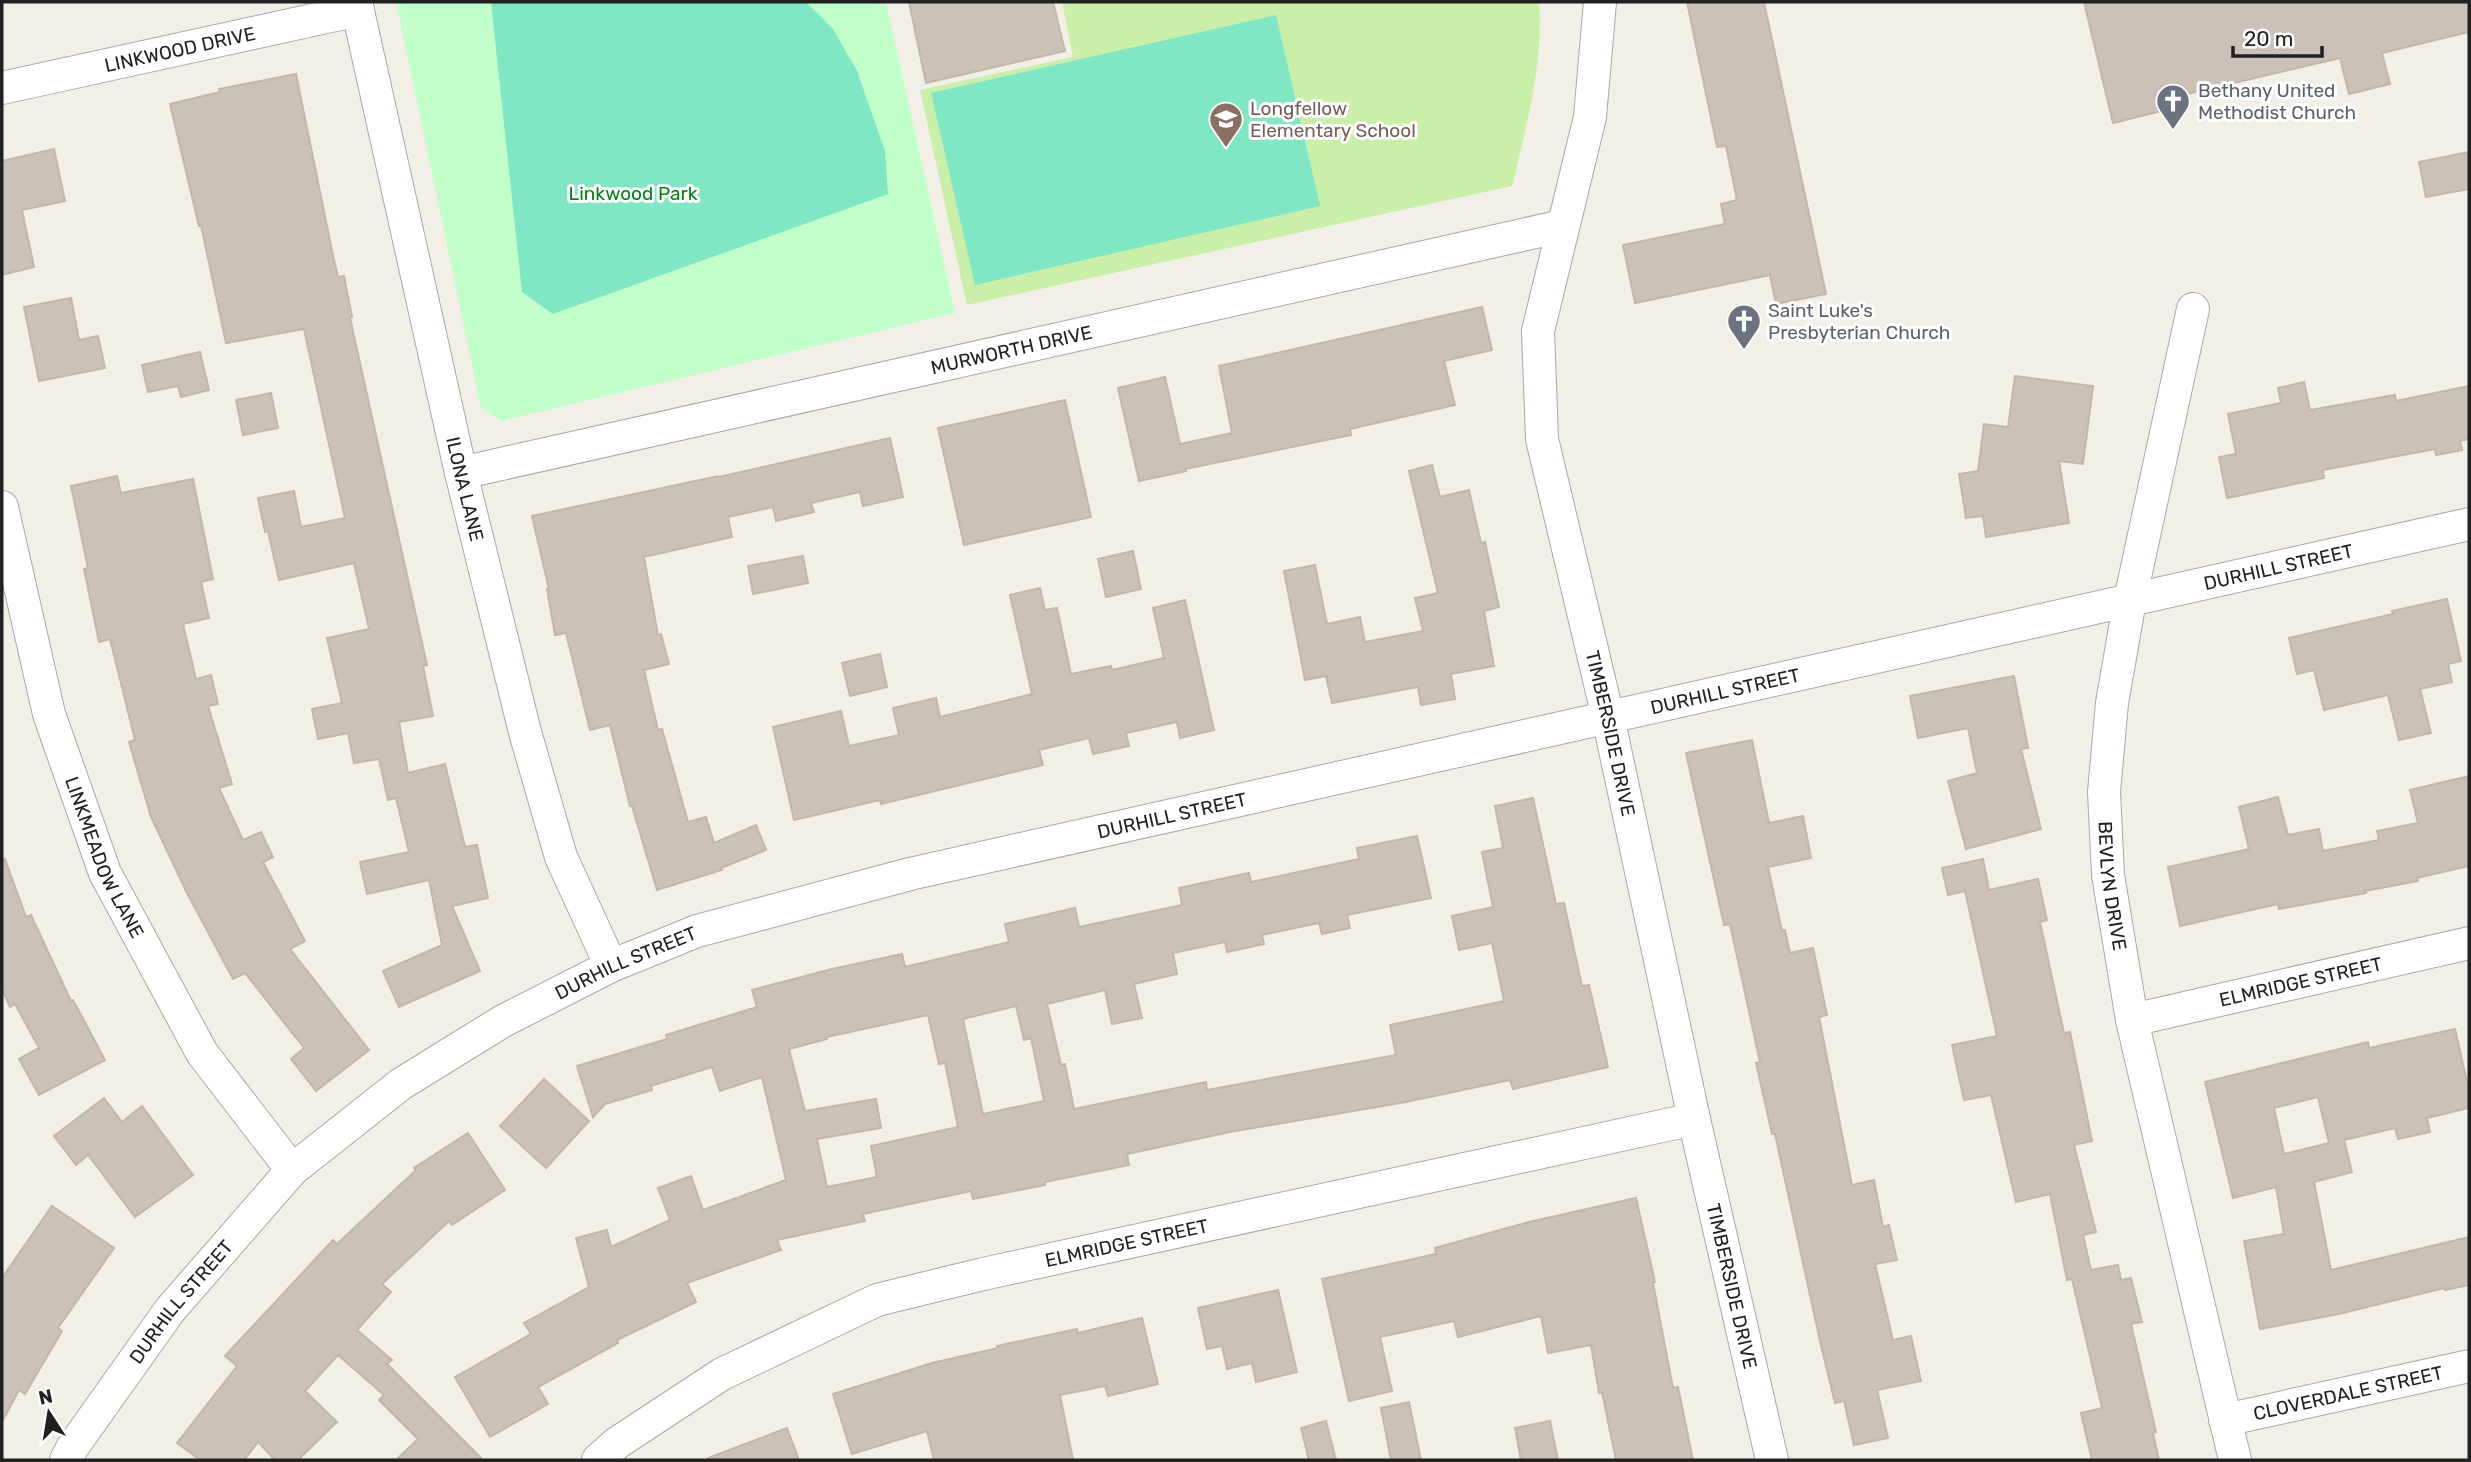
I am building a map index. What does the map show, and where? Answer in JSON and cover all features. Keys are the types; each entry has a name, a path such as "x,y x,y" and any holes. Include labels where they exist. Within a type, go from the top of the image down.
{"street":[{"name":"TIMBERSIDE DRIVE","path":"1600,2 1590,117 1538,331 1542,439 1608,717 1694,1119 1772,1460"},
{"name":"LINKWOOD DRIVE","path":"2,88 357,6"},
{"name":"ILONA LANE","path":"357,6 461,473 525,732 561,856 611,966"},
{"name":"MURWORTH DRIVE","path":"461,473 1562,226"},
{"name":"BEVLYN DRIVE","path":"2193,309 2130,600 2112,703 2104,792 2108,875 2132,1020 2235,1460"},
{"name":"LINKMEADOW LANE","path":"2,513 49,714 104,873 202,1053 292,1170"},
{"name":"DURHILL STREET","path":"66,1460 170,1310 292,1170 401,1084 503,1021 611,966 697,931 911,874 2469,524"},
{"name":"ELMRIDGE STREET","path":"2132,1020 2469,943"},
{"name":"ELMRIDGE STREET","path":"598,1460 617,1443 722,1374 877,1300 983,1274 1694,1119"},
{"name":"CLOVERDALE STREET","path":"2225,1420 2469,1366"}],"green space":[{"name":"Linkwood Park","path":"396,2 886,2 955,313 501,421 481,408"},
{"path":"491,2 806,2 833,29 857,71 885,151 888,194 553,314 522,292"},
{"name":"Longfellow Elementary School","path":"1062,2 1539,2 1536,71 1512,186 967,305 920,90 1073,57"},
{"path":"1276,15 1320,206 975,285 931,93"}],"building":[{"path":"909,2 1053,2 1065,51 926,83"},
{"path":"1687,2 1764,2 1826,294 1776,304 1770,275 1635,303 1623,245 1725,224 1721,204 1737,200 1726,146 1717,147"},
{"path":"2084,2 2469,2 2469,32 2382,53 2390,84 2349,94 2340,58 2166,99 2169,109 2113,123"},
{"path":"296,74 332,251 338,277 344,276 352,317 350,318 427,665 423,666 433,716 399,722 408,773 445,764 465,847 477,845 488,898 452,906 480,971 399,1007 383,971 442,945 429,880 367,894 360,862 409,852 396,798 388,800 379,759 354,763 348,733 318,739 312,709 342,703 327,638 369,629 354,563 279,580 258,498 294,491 301,527 345,518 304,329 226,343 201,225 199,226 170,104 220,92 219,89"},
{"path":"54,149 65,201 22,210 34,267 2,275 2,161"},
{"path":"2469,152 2469,189 2426,197 2419,162"},
{"path":"71,298 79,340 98,336 105,368 39,381 24,307"},
{"path":"1482,307 1492,350 1444,361 1455,405 1350,429 1351,435 1139,481 1118,388 1165,377 1180,444 1232,433 1219,366"},
{"path":"200,352 209,390 181,397 178,386 148,392 142,365"},
{"path":"2015,376 2093,386 2083,464 2059,461 2069,523 1986,537 1983,516 1966,518 1959,474 1978,471 1984,424 2008,427"},
{"path":"2304,382 2310,410 2395,395 2396,401 2469,386 2469,439 2460,441 2462,450 2436,455 2435,449 2323,470 2324,478 2227,498 2219,457 2236,454 2228,414 2281,403 2278,388"},
{"path":"271,393 278,428 243,435 236,400"},
{"path":"1065,400 1091,517 964,545 938,428"},
{"path":"890,438 903,497 863,506 860,492 811,503 814,512 776,521 773,507 728,517 732,537 644,557 658,635 661,634 669,664 644,670 658,730 662,729 688,822 706,817 714,843 756,825 766,850 721,868 722,870 657,890 630,806 610,725 590,730 566,633 555,635 549,589 532,516"},
{"path":"1432,465 1440,497 1469,490 1481,543 1485,542 1499,607 1484,611 1494,666 1451,674 1455,699 1421,705 1418,687 1332,703 1326,676 1305,680 1284,571 1315,565 1327,624 1360,617 1365,642 1423,631 1415,598 1438,593 1409,471"},
{"path":"117,476 121,493 193,479 213,579 201,582 209,618 183,624 196,679 211,675 218,704 208,706 232,784 219,788 243,840 261,832 273,857 263,862 305,941 290,949 369,1050 316,1091 291,1059 304,1048 245,973 233,979 187,893 151,817 129,742 135,740 110,639 99,642 84,569 88,568 71,486"},
{"path":"1133,551 1141,589 1106,597 1098,559"},
{"path":"803,556 808,583 753,594 748,566"},
{"path":"1040,588 1045,610 1057,608 1071,674 1111,666 1112,670 1164,658 1153,608 1185,600 1214,730 1180,738 1177,722 1126,733 1129,746 1093,754 1089,738 1039,750 1043,765 881,804 880,800 794,820 773,727 841,711 849,746 899,735 893,708 936,698 940,717 1032,694 1010,595"},
{"path":"2447,599 2461,661 2448,664 2452,682 2420,689 2431,733 2399,740 2388,695 2324,710 2314,670 2297,674 2289,638"},
{"path":"880,654 887,687 850,696 842,663"},
{"path":"2014,676 2028,748 2021,749 2041,829 1966,849 1948,781 1977,773 1968,728 1918,738 1910,696"},
{"path":"1752,740 1769,823 1803,816 1811,858 1768,867 1782,931 1785,930 1790,953 1813,948 1827,1015 1819,1017 1852,1185 1874,1180 1883,1227 1889,1225 1897,1260 1875,1264 1893,1340 1911,1336 1921,1381 1877,1390 1888,1438 1854,1445 1844,1401 1835,1403 1775,1134 1772,1134 1756,1063 1760,1062 1730,924 1724,925 1686,753"},
{"path":"2469,776 2469,866 2417,878 2418,881 2365,891 2366,893 2279,909 2278,904 2180,926 2168,867 2249,849 2239,807 2278,797 2288,835 2319,829 2323,851 2379,840 2377,831 2418,823 2410,790"},
{"path":"1533,798 1556,904 1564,903 1582,986 1589,985 1608,1067 1513,1089 1510,1080 1406,1102 1230,1132 1127,1154 1129,1165 973,1199 971,1191 863,1214 865,1221 777,1240 781,1250 687,1283 696,1302 617,1340 618,1343 538,1387 548,1404 490,1437 455,1377 531,1334 524,1323 589,1287 576,1238 607,1230 611,1247 670,1220 658,1188 691,1176 703,1210 786,1180 762,1077 720,1091 712,1067 651,1086 652,1090 605,1104 593,1117 577,1066 667,1039 666,1035 757,1007 752,990 902,954 905,967 1009,942 1005,924 1075,908 1079,927 1182,905 1179,888 1249,873 1251,882 1359,859 1357,848 1417,836 1431,898 1347,915 1350,928 1322,934 1319,923 1262,935 1264,944 1227,952 1225,942 1173,953 1177,974 1134,984 1142,1018 1112,1024 1105,990 1047,1004 1061,1065 1065,1064 1074,1109 1206,1082 1207,1090 1396,1055 1390,1025 1504,1001 1492,943 1459,950 1452,916 1493,907 1482,852 1503,848 1495,806","holes":["1016,1006 1024,1040 1031,1038 1044,1101 983,1114 963,1019","928,1015 939,1064 945,1063 958,1127 871,1146 877,1177 827,1187 817,1139 881,1128 876,1099 805,1111 789,1049 827,1037"]},
{"path":"5,859 26,917 31,915 71,1001 73,1000 105,1060 39,1095 19,1059 39,1048 15,1004 10,1007 2,989 2,860"},
{"path":"1983,859 1989,890 2038,879 2047,920 2040,922 2064,1033 2070,1032 2092,1141 2074,1145 2096,1232 2083,1235 2091,1270 2118,1265 2121,1280 2131,1278 2142,1322 2131,1324 2156,1432 2153,1433 2159,1460 2092,1460 2081,1413 2102,1408 2072,1279 2067,1280 2050,1194 2016,1202 1991,1095 1964,1100 1952,1045 1997,1036 1965,891 1948,895 1942,868"},
{"path":"2455,1029 2469,1090 2469,1108 2427,1118 2430,1132 2398,1139 2395,1128 2344,1140 2352,1172 2314,1182 2331,1270 2469,1237 2469,1285 2445,1290 2444,1288 2339,1314 2260,1329 2244,1241 2284,1234 2276,1187 2233,1198 2205,1082 2368,1042 2369,1048","holes":["2318,1097 2329,1143 2284,1154 2274,1108"]},
{"path":"544,1079 589,1121 546,1168 500,1126"},
{"path":"104,1098 122,1122 142,1106 193,1175 135,1217 88,1155 76,1165 54,1136"},
{"path":"468,1133 505,1190 452,1225 449,1221 382,1284 391,1292 357,1330 392,1360 387,1364 483,1460 396,1460 418,1439 379,1400 384,1395 338,1355 305,1391 337,1422 298,1460 275,1460 258,1442 244,1460 200,1460 177,1443 237,1366 225,1356 333,1240 337,1244 416,1170 414,1168"},
{"path":"1636,1198 1655,1282 1653,1283 1673,1388 1678,1387 1693,1460 1616,1460 1602,1392 1599,1393 1591,1345 1548,1353 1541,1316 1458,1337 1454,1321 1380,1337 1392,1391 1349,1401 1322,1279 1436,1254 1435,1248 1529,1222"},
{"path":"52,1206 114,1248 58,1328 62,1331 25,1394 19,1390 2,1422 2,1278"},
{"path":"1278,1290 1297,1372 1256,1382 1252,1363 1227,1369 1222,1346 1207,1349 1198,1308"},
{"path":"1142,1318 1158,1384 1108,1396 1105,1386 1060,1395 1073,1460 934,1460 927,1431 852,1454 833,1394 932,1363 998,1348 997,1346 1077,1329 1078,1333"},
{"path":"1409,1402 1421,1460 1391,1460 1381,1408"},
{"path":"1326,1421 1336,1460 1309,1460 1301,1428"},
{"path":"1550,1421 1558,1460 1521,1460 1515,1428"},
{"path":"787,1428 799,1460 708,1458"}],"place":[{"name":"Bethany United Methodist Church","path":"2173,131"},
{"name":"Longfellow Elementary School","path":"1226,149"},
{"name":"Saint Luke's Presbyterian Church","path":"1744,351"}]}
